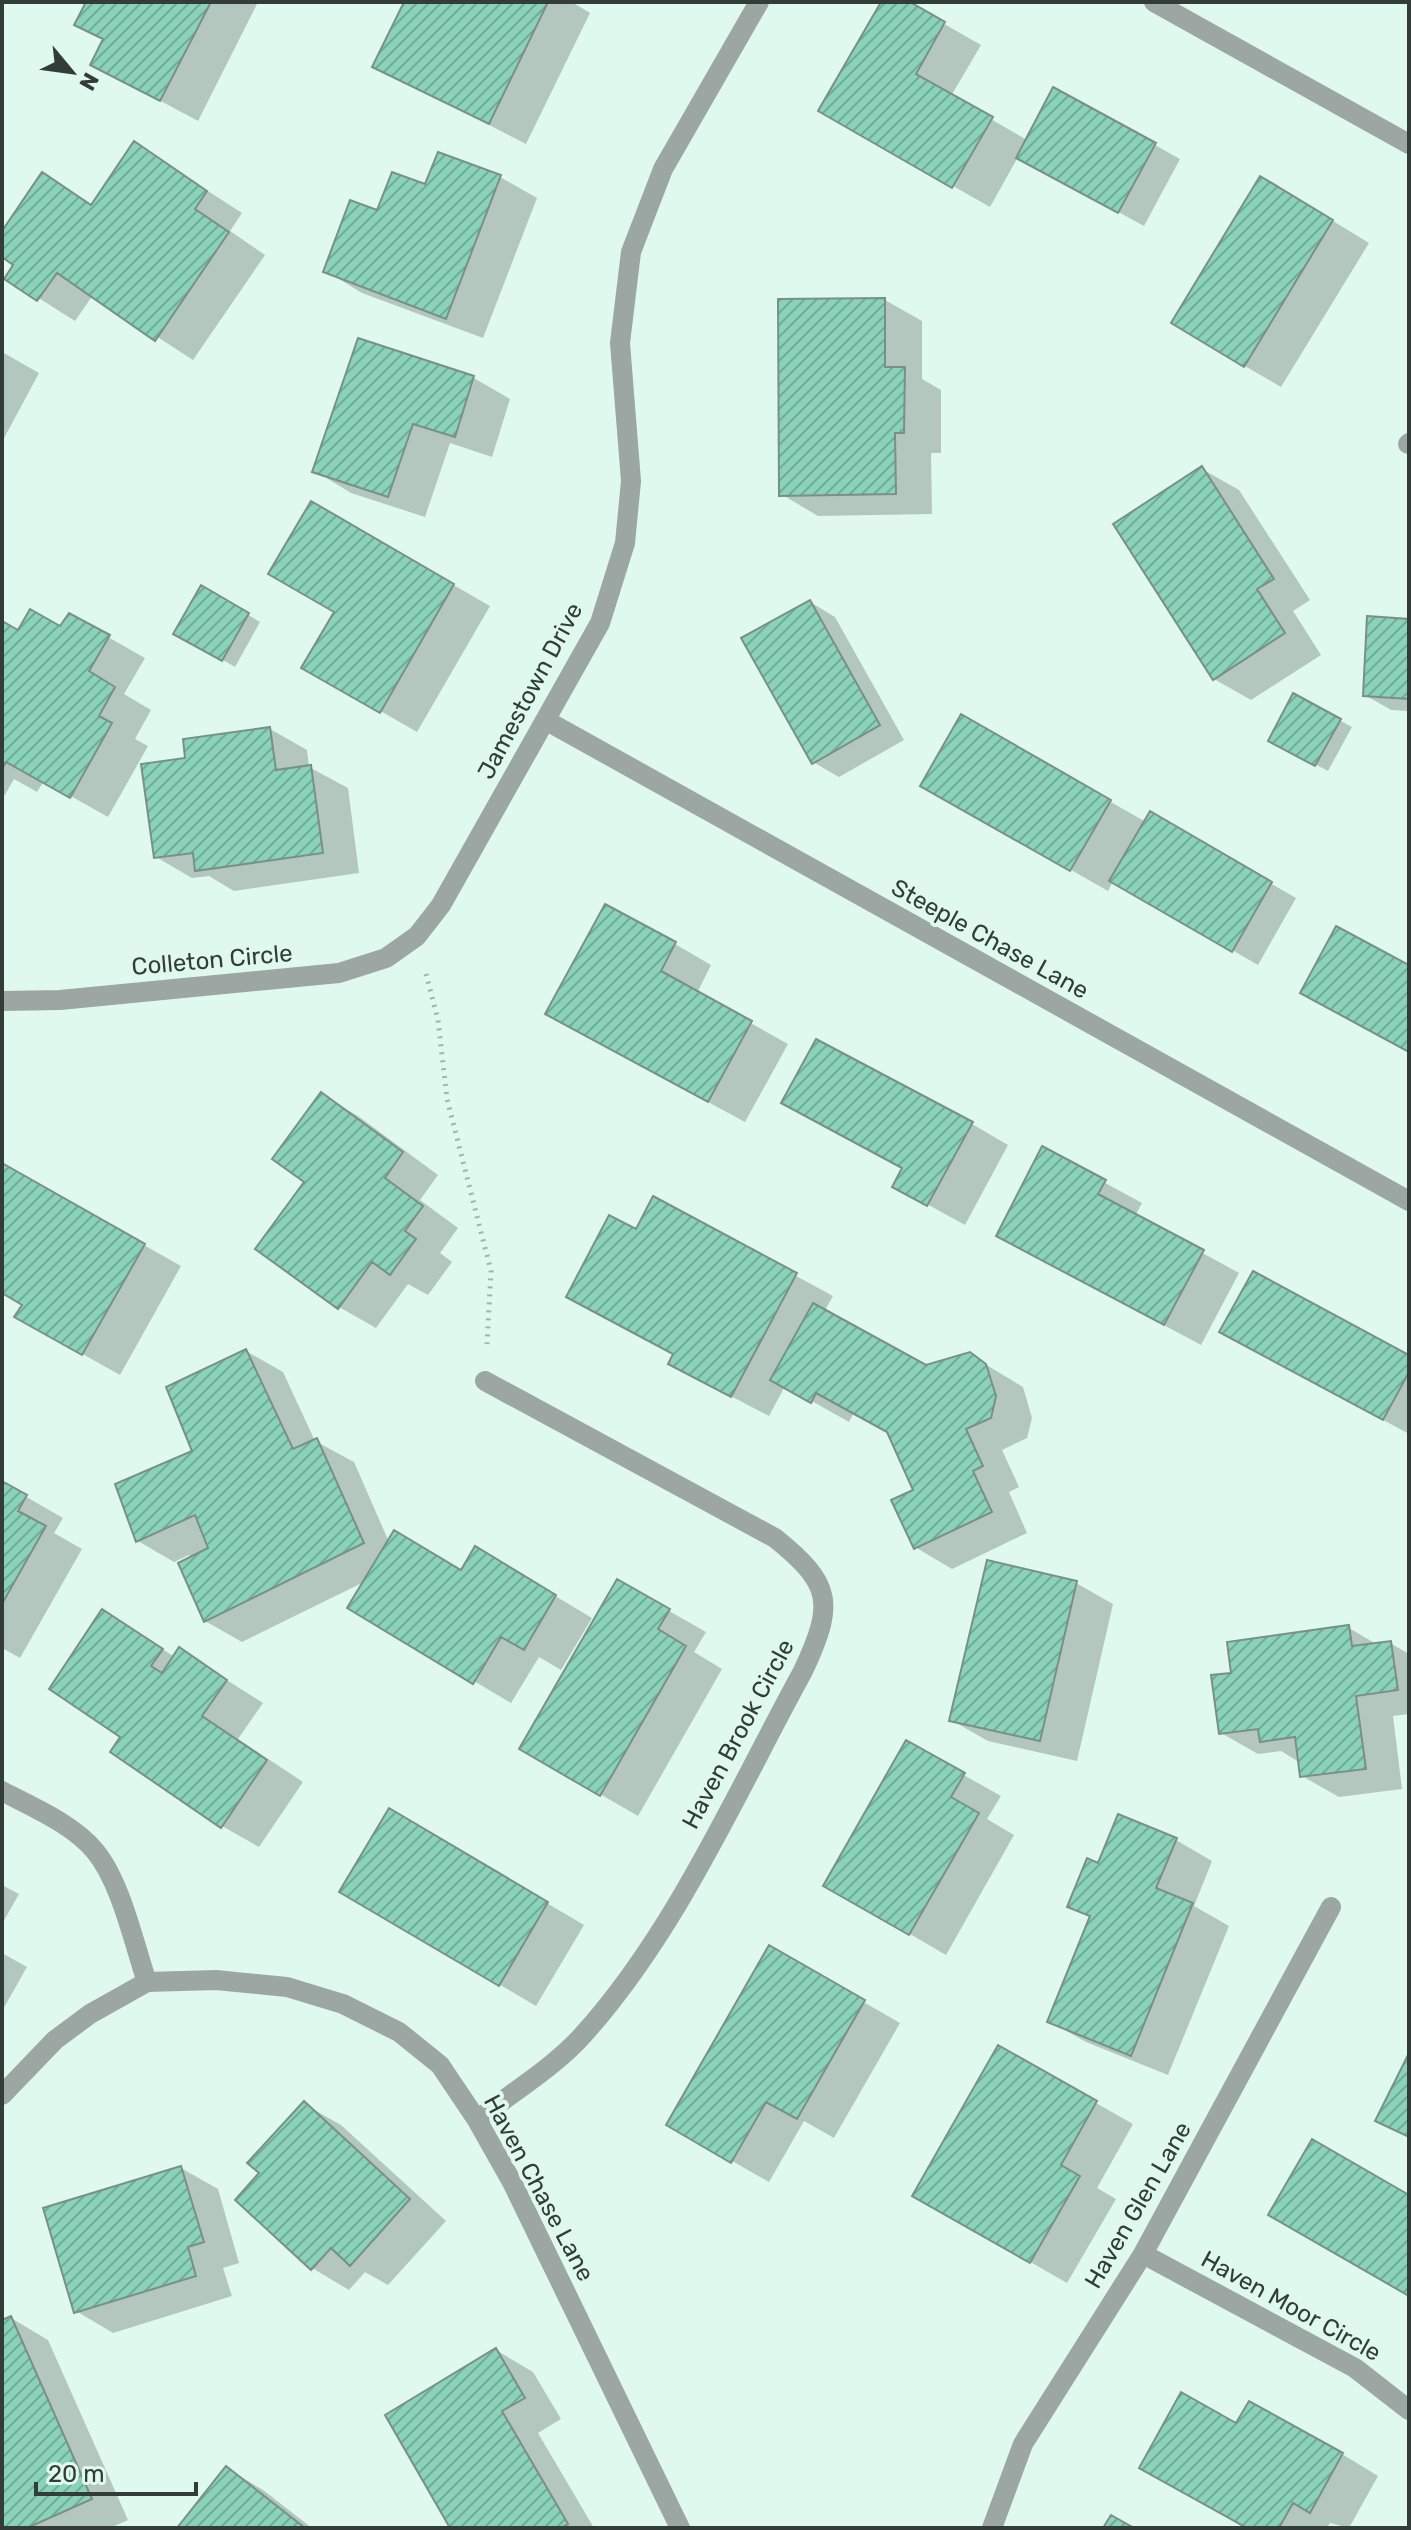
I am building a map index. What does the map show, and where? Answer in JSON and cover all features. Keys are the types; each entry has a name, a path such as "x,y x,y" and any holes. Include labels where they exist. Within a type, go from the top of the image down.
{"street":[{"name":"Jamestown Drive","path":"417,936 441,905 600,623 625,543 631,481 620,343 631,252 663,169 759,2"},
{"path":"1154,2 1409,144"},
{"name":"Steeple Chase Lane","path":"547,721 1409,1201"},
{"name":"Colleton Circle","path":"2,1001 60,1000 339,973 386,958 417,936"},
{"name":"Haven Brook Circle","path":"477,2120 580,2039 618,1994 666,1922 796,1684 816,1643 824,1613 822,1585 806,1563 775,1538 485,1381"},
{"path":"2,1791 57,1822 95,1850 112,1882 147,1982"},
{"name":"Haven Glen Lane","path":"992,2528 1023,2444 1143,2254 1331,1907"},
{"name":"Haven Chase Lane","path":"2,2095 55,2040 90,2014 147,1982 216,1980 287,1987 343,2004 399,2032 440,2065 477,2120 512,2182 680,2528"},
{"name":"Haven Moor Circle","path":"1143,2254 1355,2368 1409,2410"}],"path":[{"path":"417,936 438,1020 447,1099 491,1271 485,1381"}],"building":[{"path":"86,2 211,2 160,101 90,65 103,39 74,25"},
{"path":"404,2 548,2 489,124 372,67"},
{"path":"881,2 910,2 945,22 916,74 993,117 952,188 818,111"},
{"path":"1053,87 1156,143 1118,213 1016,158"},
{"path":"134,141 207,191 195,209 229,232 155,341 57,273 37,301 4,279 13,265 2,257 2,231 42,172 91,205"},
{"path":"438,152 501,175 446,319 323,272 350,200 377,210 392,172 425,184"},
{"path":"1260,176 1333,220 1244,367 1171,323"},
{"path":"885,298 885,367 905,367 904,433 895,433 896,494 779,496 778,299"},
{"path":"358,338 474,376 455,437 413,424 388,497 312,472"},
{"path":"1202,466 1274,579 1257,589 1285,633 1213,680 1113,524"},
{"path":"311,501 454,584 380,713 301,668 334,612 268,574"},
{"path":"201,585 249,613 222,661 173,634"},
{"path":"810,600 880,725 812,764 741,638"},
{"path":"30,609 60,626 69,613 110,635 89,671 115,687 99,716 112,723 70,798 6,762 2,769 2,621 18,630"},
{"path":"1367,616 1409,619 1409,699 1363,696"},
{"path":"1293,693 1341,719 1315,766 1268,741"},
{"path":"961,714 1111,800 1070,871 920,786"},
{"path":"270,727 276,770 311,765 323,853 195,871 193,853 154,858 141,764 185,758 183,739"},
{"path":"1150,811 1272,882 1232,952 1109,881"},
{"path":"605,904 676,942 661,971 752,1021 708,1102 545,1014"},
{"path":"1336,926 1409,965 1409,1052 1300,993"},
{"path":"816,1039 973,1122 927,1206 892,1187 902,1168 781,1103"},
{"path":"321,1092 403,1152 385,1178 423,1206 405,1231 416,1239 390,1275 372,1262 338,1309 255,1249 304,1182 272,1159"},
{"path":"1042,1146 1106,1180 1098,1194 1204,1250 1164,1325 996,1236"},
{"path":"2,1163 145,1244 82,1355 14,1317 22,1305 2,1293"},
{"path":"653,1196 797,1273 731,1397 668,1364 673,1354 566,1297 609,1215 636,1229"},
{"path":"1253,1271 1409,1355 1409,1372 1383,1420 1219,1332"},
{"path":"813,1303 926,1365 970,1352 986,1364 996,1396 991,1418 966,1429 983,1466 973,1471 992,1512 914,1549 891,1500 913,1490 887,1432 816,1393 811,1403 770,1380"},
{"path":"246,1349 293,1449 317,1438 364,1543 204,1622 178,1563 208,1548 195,1515 136,1542 115,1484 192,1451 166,1387"},
{"path":"2,1481 27,1495 18,1511 46,1526 2,1604"},
{"path":"394,1530 461,1570 475,1546 556,1595 524,1650 501,1637 473,1684 347,1608"},
{"path":"987,1560 1077,1581 1040,1741 949,1721"},
{"path":"617,1579 670,1609 658,1629 686,1646 600,1796 519,1749"},
{"path":"102,1609 163,1649 151,1666 162,1673 179,1647 227,1680 202,1716 267,1760 221,1828 110,1752 120,1737 49,1689"},
{"path":"1349,1625 1352,1646 1391,1641 1398,1690 1356,1696 1366,1769 1300,1777 1295,1737 1260,1742 1258,1729 1219,1734 1211,1675 1231,1673 1227,1642"},
{"path":"906,1740 965,1773 951,1797 979,1813 909,1935 823,1886"},
{"path":"389,1808 548,1902 499,1986 339,1892"},
{"path":"1118,1814 1177,1838 1156,1888 1193,1903 1131,2056 1047,2022 1090,1916 1067,1907 1087,1858 1098,1863"},
{"path":"769,1945 865,2000 797,2119 766,2102 731,2163 666,2125"},
{"path":"998,2045 1097,2101 1061,2165 1080,2176 1030,2263 912,2196"},
{"path":"1409,2053 1409,2137 1375,2121"},
{"path":"304,2101 410,2199 350,2266 331,2248 311,2270 235,2200 259,2173 247,2163"},
{"path":"1312,2139 1409,2195 1409,2296 1268,2215"},
{"path":"181,2166 204,2242 188,2247 196,2276 74,2313 43,2208"},
{"path":"11,2316 92,2499 27,2528 2,2528 2,2320"},
{"path":"496,2348 525,2398 502,2411 568,2524 561,2528 450,2528 385,2415"},
{"path":"1181,2392 1236,2423 1249,2401 1343,2453 1310,2513 1293,2503 1279,2528 1247,2528 1139,2468"},
{"path":"226,2466 305,2528 177,2528"},
{"path":"1111,2515 1134,2528 1103,2528"}]}
